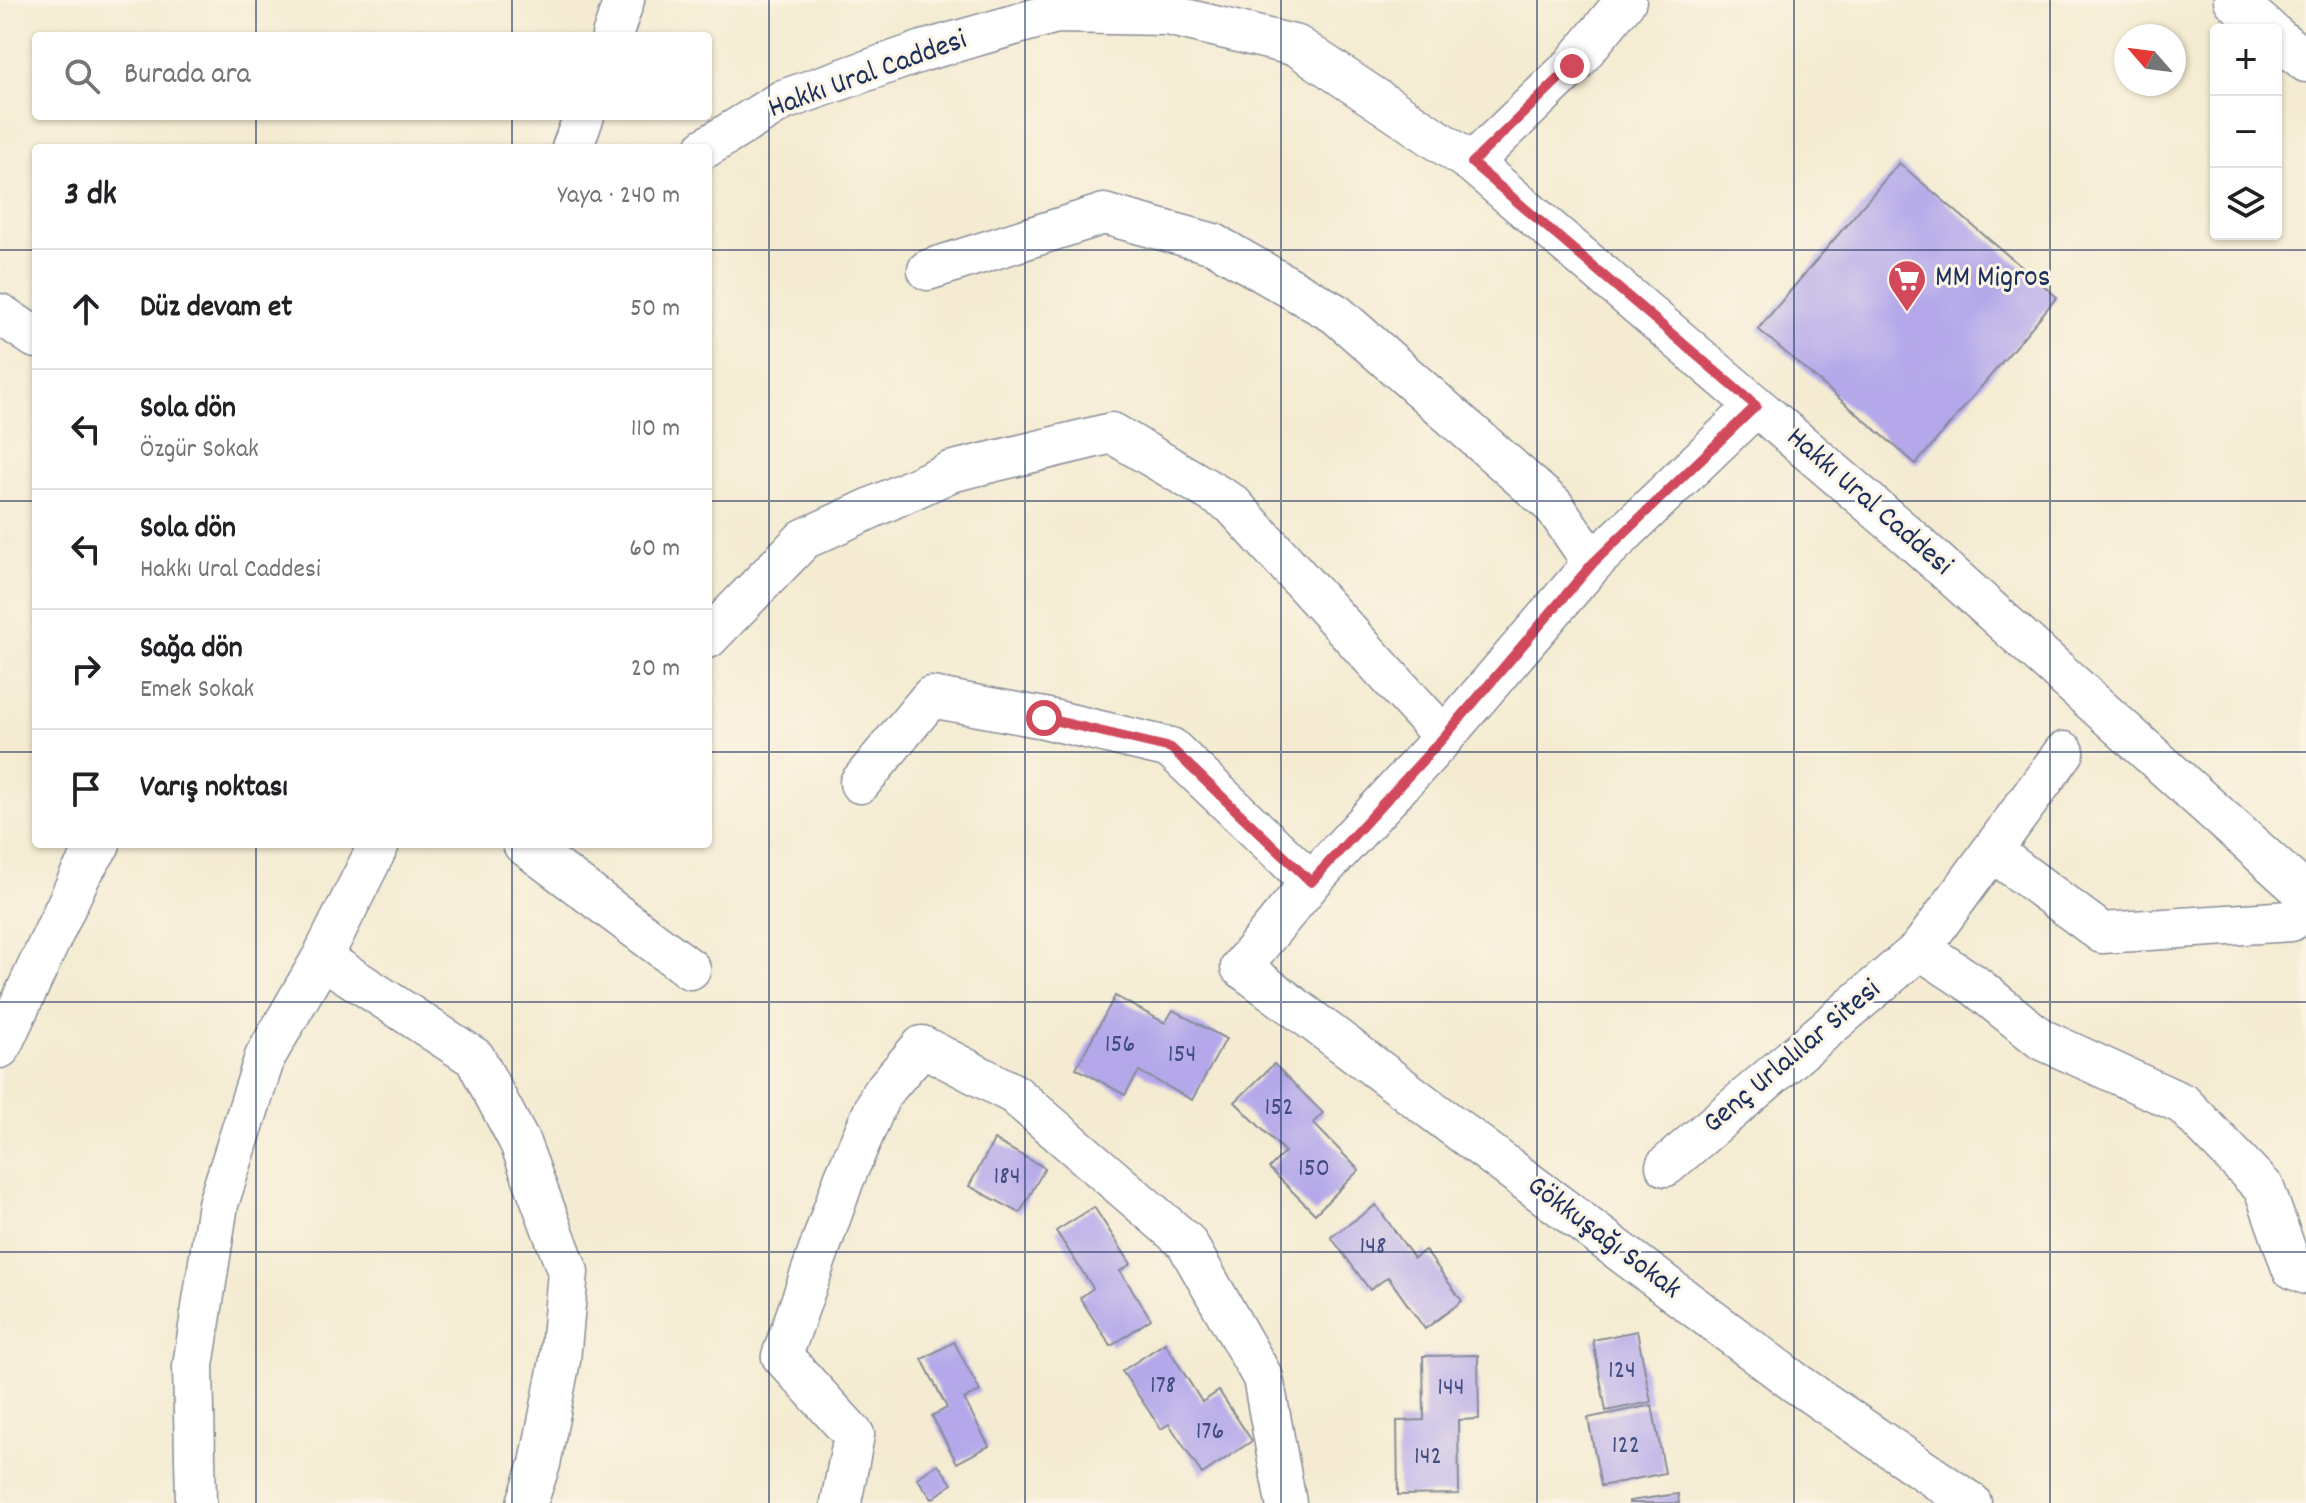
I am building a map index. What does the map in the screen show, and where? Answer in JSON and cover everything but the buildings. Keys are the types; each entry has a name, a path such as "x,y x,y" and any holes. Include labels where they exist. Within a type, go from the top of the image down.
{"street":[{"path":"613,32 624,0"},
{"path":"1472,163 1572,66 1626,0"},
{"path":"2234,0 2262,24"},
{"name":"Hakkı Ural Caddesi","path":"712,144 783,100 952,43 1056,13 1168,15 1297,46 1472,163 1908,536 2306,894"},
{"path":"2282,41 2306,62"},
{"path":"574,144 582,120"},
{"path":"928,270 1104,214 1214,244 1336,314 1554,506 1593,563"},
{"path":"0,314 32,335"},
{"path":"860,783 931,697 1044,718 1171,748 1311,882 1444,737 1593,563 1756,406"},
{"path":"712,634 804,539 950,472 1112,433 1232,504 1444,737"},
{"name":"Genç Urlalılar Sitesi","path":"1666,1166 1920,949 2064,752"},
{"path":"0,1048 81,874 97,848"},
{"path":"196,1503 193,1366 218,1204 265,1057 322,958 377,848"},
{"path":"528,848 690,969"},
{"path":"1992,851 2102,933 2291,921 2306,909"},
{"name":"Gökkuşağı Sokak","path":"1311,882 1241,967 1796,1383 1971,1503"},
{"path":"1920,949 1973,984 2041,1039 2183,1104 2264,1188 2292,1268 2306,1274"},
{"path":"322,958 475,1058 520,1143 568,1272 560,1360 540,1464 527,1503"},
{"path":"841,1503 854,1435 782,1356 844,1179 881,1094 922,1046 1014,1094 1186,1242 1263,1378 1286,1503"}],"place":[{"name":"MM Migros","path":"1907,313"}],"route":[{"path":"1044,718 1171,748 1311,882 1444,737 1593,563 1756,406 1472,163 1572,66"}]}
